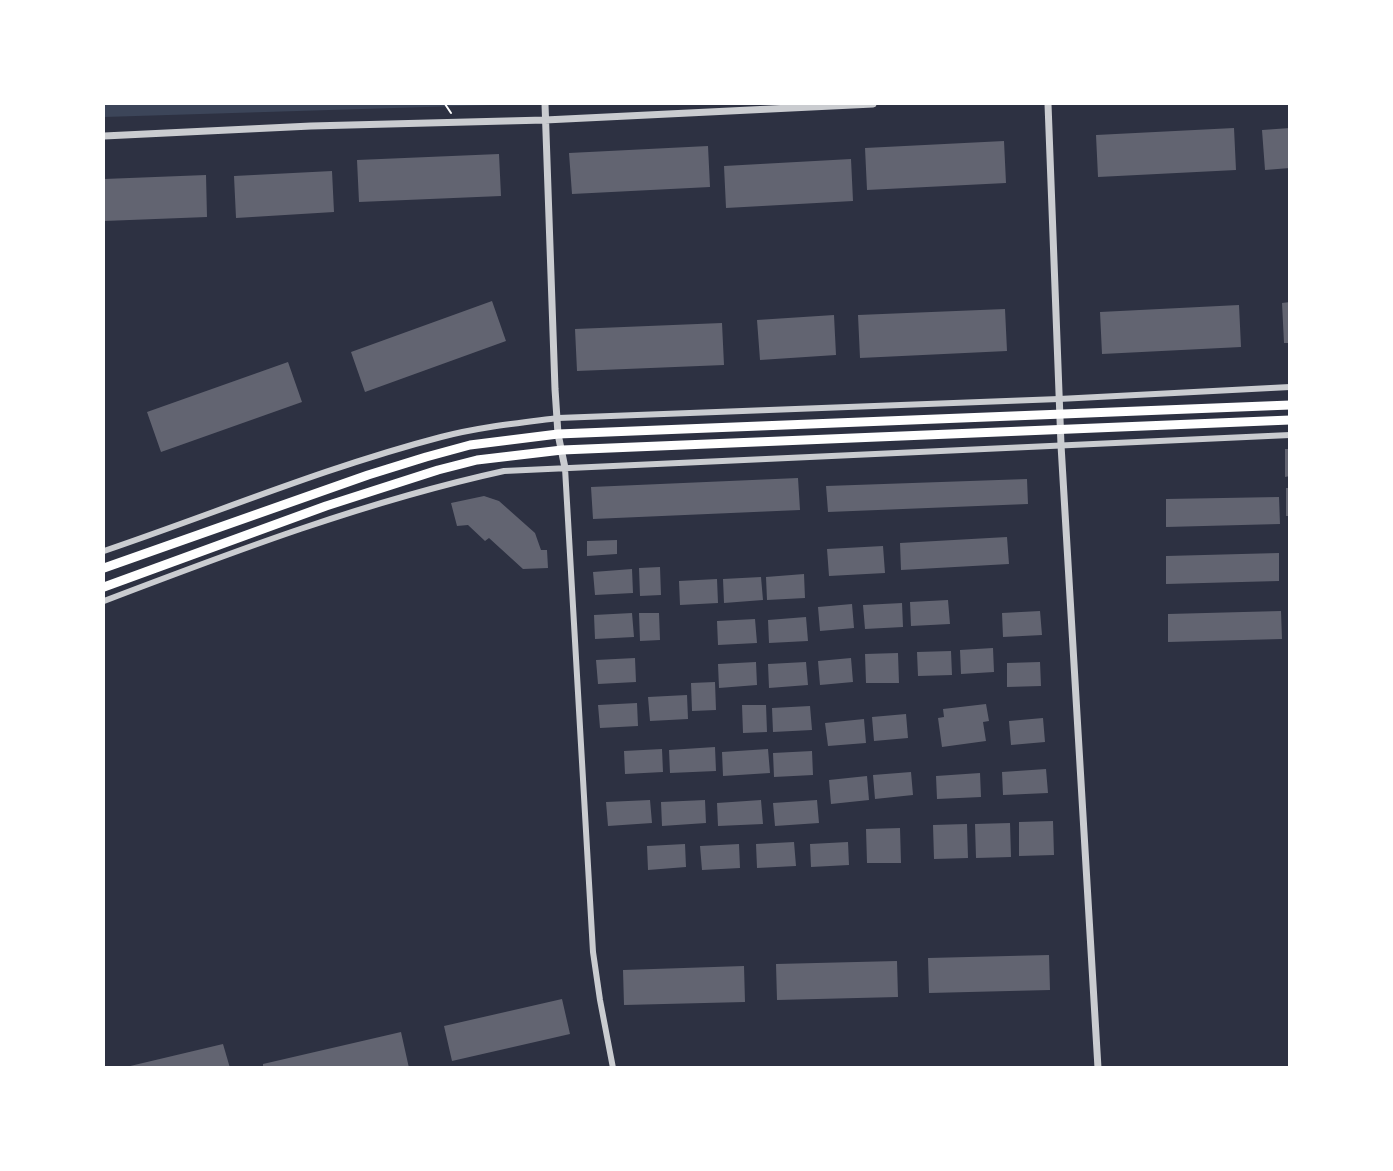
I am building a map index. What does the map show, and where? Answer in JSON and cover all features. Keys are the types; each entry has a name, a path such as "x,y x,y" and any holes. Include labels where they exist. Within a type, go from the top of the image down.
{"main road":[{"path":"104,568 358,479 470,445 558,434 1290,405"},
{"path":"104,587 326,506 477,460 562,450 1290,420"}],"street":[{"path":"545,104 558,434 565,468 593,951 613,1068"},
{"path":"104,136 311,126 545,120 873,104"},
{"path":"1048,104 1061,445 1098,1068"},
{"path":"104,551 380,455 442,437 509,424 558,418 1059,399 1290,387"},
{"path":"104,601 210,561 365,508 442,484 504,471 1290,435"}],"shaded area":[{"path":"104,104 524,104 104,117"}],"building":[{"path":"1234,128 1236,170 1098,177 1096,135"},
{"path":"1290,128 1290,168 1265,170 1262,130"},
{"path":"1004,141 1006,183 867,190 865,148"},
{"path":"708,146 710,187 572,194 569,153"},
{"path":"499,154 501,196 359,202 357,160"},
{"path":"851,159 853,201 726,208 724,166"},
{"path":"332,171 334,212 236,218 234,176"},
{"path":"206,175 207,217 104,221 104,179"},
{"path":"492,301 506,341 365,392 351,352"},
{"path":"1290,302 1290,343 1284,343 1282,303"},
{"path":"1239,305 1241,347 1102,354 1100,312"},
{"path":"1005,309 1007,351 860,358 858,315"},
{"path":"834,315 836,355 760,360 757,320"},
{"path":"722,323 724,365 577,371 575,329"},
{"path":"288,362 302,402 161,452 147,412"},
{"path":"1285,449 1290,449 1290,476 1285,477"},
{"path":"798,478 800,510 593,519 591,487"},
{"path":"1027,479 1028,504 828,512 826,486"},
{"path":"1286,488 1290,488 1290,516 1286,516"},
{"path":"484,496 499,501 535,533 541,550 547,550 548,568 523,569 489,538 485,541 468,525 457,526 451,503"},
{"path":"1279,497 1280,524 1166,527 1166,499"},
{"path":"1007,537 1009,564 901,570 900,543"},
{"path":"617,540 617,554 587,556 587,541"},
{"path":"883,546 885,573 829,576 827,549"},
{"path":"1279,553 1279,581 1166,584 1166,556"},
{"path":"660,567 661,595 640,596 639,568"},
{"path":"632,569 633,593 595,595 593,572"},
{"path":"804,574 805,598 767,600 766,577"},
{"path":"761,577 763,600 724,603 723,579"},
{"path":"717,579 718,603 680,605 679,581"},
{"path":"948,600 950,624 911,626 910,602"},
{"path":"902,603 903,627 865,629 863,605"},
{"path":"852,604 854,628 820,631 818,607"},
{"path":"1040,611 1042,635 1003,637 1002,613"},
{"path":"1281,611 1282,639 1168,642 1168,614"},
{"path":"632,613 634,637 595,639 594,615"},
{"path":"639,613 659,613 660,640 640,641"},
{"path":"806,617 808,641 769,643 768,620"},
{"path":"755,619 757,643 718,645 717,621"},
{"path":"993,648 994,672 961,674 960,650"},
{"path":"951,651 952,675 918,676 917,652"},
{"path":"898,653 899,683 866,683 865,654"},
{"path":"635,658 636,682 598,684 596,660"},
{"path":"851,658 853,682 820,685 818,661"},
{"path":"756,662 757,685 719,688 718,664"},
{"path":"806,662 808,685 769,688 768,664"},
{"path":"1040,662 1041,686 1007,687 1007,663"},
{"path":"715,682 716,710 692,711 691,683"},
{"path":"687,695 688,719 650,721 648,697"},
{"path":"637,703 638,726 600,728 598,705"},
{"path":"986,704 989,721 983,722 986,741 942,747 938,718 944,717 943,709"},
{"path":"742,705 766,705 767,732 743,733"},
{"path":"810,706 812,730 773,732 772,708"},
{"path":"906,714 908,738 874,741 872,717"},
{"path":"1043,718 1045,742 1011,745 1009,721"},
{"path":"864,719 866,743 828,746 825,723"},
{"path":"715,747 716,771 670,773 669,750"},
{"path":"662,749 663,772 625,774 624,751"},
{"path":"768,749 770,773 723,776 722,752"},
{"path":"812,751 813,775 774,777 773,753"},
{"path":"1046,769 1048,793 1003,795 1002,772"},
{"path":"911,772 913,795 875,799 873,775"},
{"path":"980,773 981,797 937,799 936,776"},
{"path":"867,776 869,800 831,804 829,780"},
{"path":"650,800 652,823 608,826 606,802"},
{"path":"705,800 706,823 662,826 661,802"},
{"path":"761,800 763,824 718,826 717,803"},
{"path":"817,800 819,823 775,826 773,803"},
{"path":"1053,821 1054,855 1019,856 1019,822"},
{"path":"1010,823 1011,857 976,858 975,824"},
{"path":"967,824 968,858 934,859 933,825"},
{"path":"900,828 901,863 867,863 866,829"},
{"path":"794,842 796,866 757,868 756,844"},
{"path":"848,842 849,865 811,867 810,844"},
{"path":"685,844 686,867 648,870 647,846"},
{"path":"739,844 740,868 702,870 700,846"},
{"path":"1049,955 1050,990 929,993 928,958"},
{"path":"897,961 898,997 777,1000 776,964"},
{"path":"744,966 745,1002 624,1005 623,970"},
{"path":"562,999 570,1034 452,1061 444,1026"},
{"path":"401,1032 409,1068 263,1068 263,1064"},
{"path":"223,1044 230,1068 126,1068 126,1067"}]}
